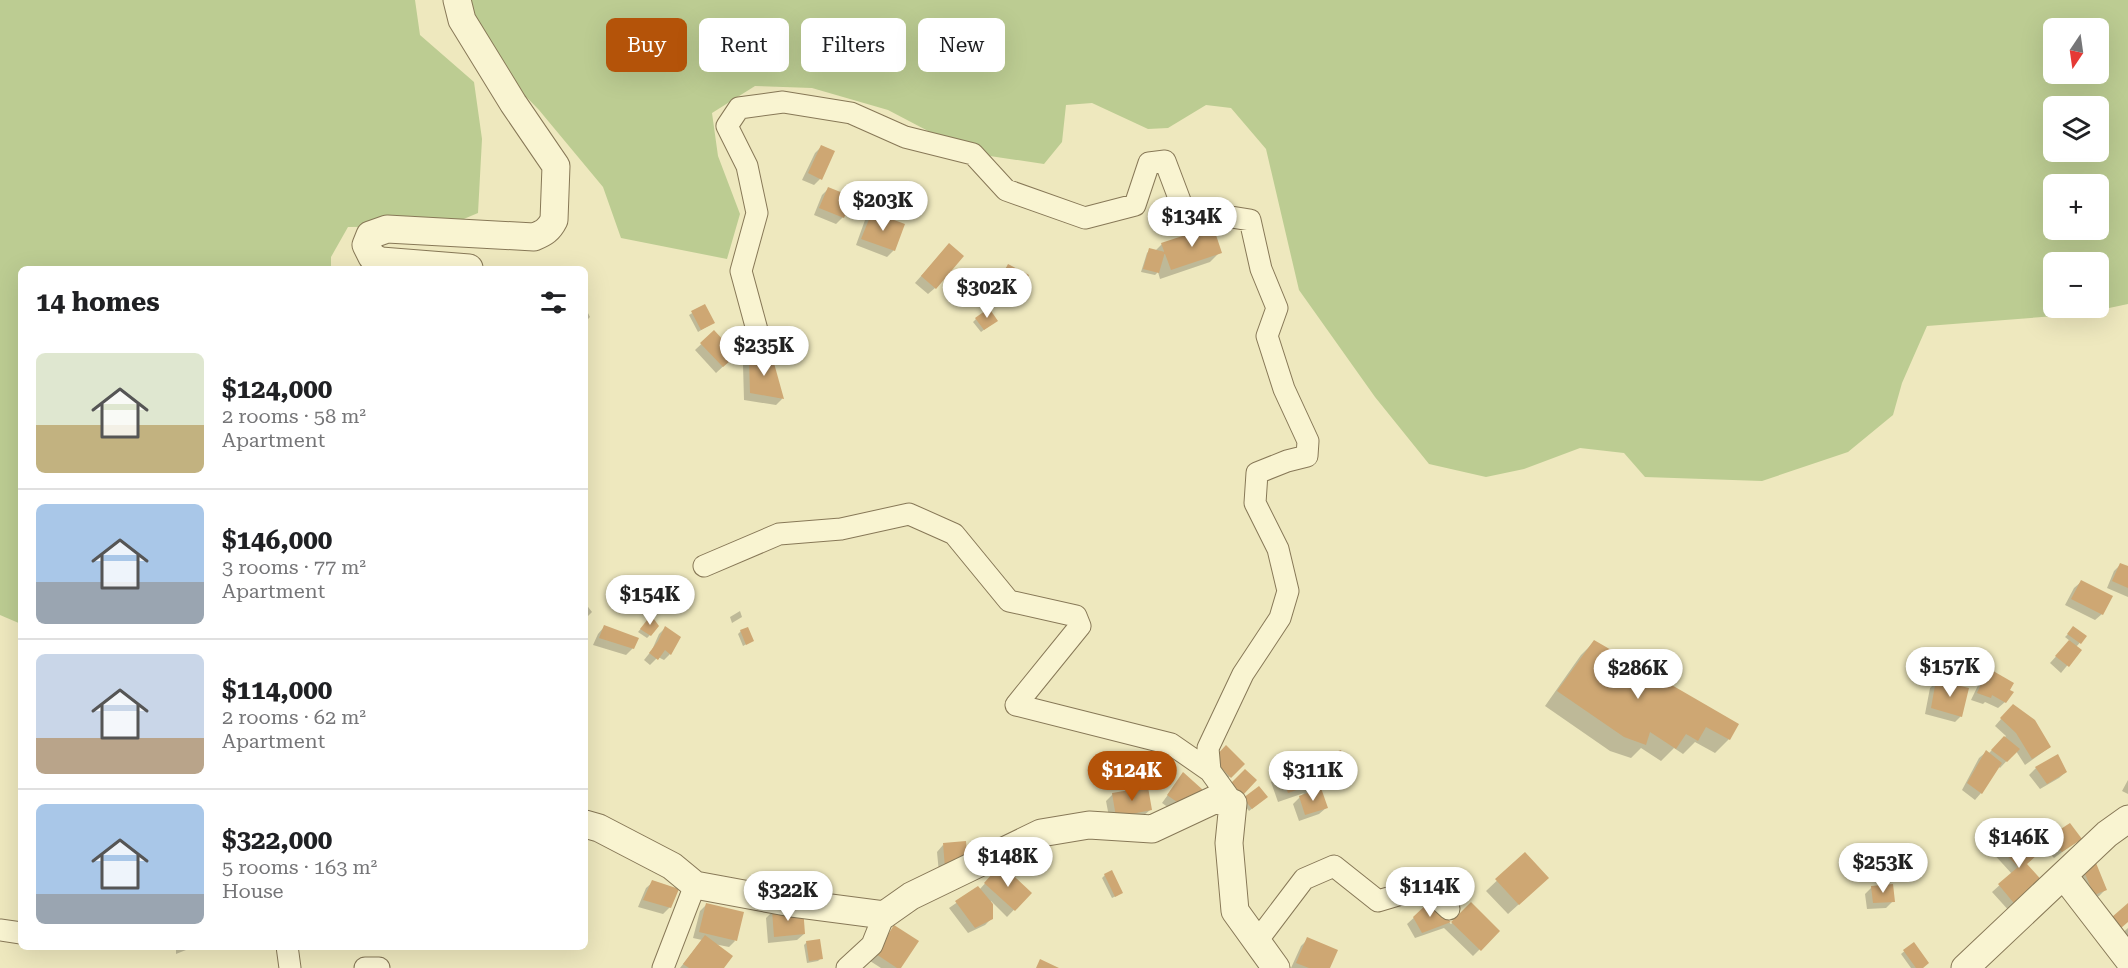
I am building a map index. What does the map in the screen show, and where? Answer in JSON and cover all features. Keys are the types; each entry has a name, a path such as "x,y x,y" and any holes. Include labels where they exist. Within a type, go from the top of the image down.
{"street":[{"path":"444,266 381,261 372,257 367,251 366,244 370,235 387,229 534,237 550,228 554,220 556,166 513,103 462,20 457,0"},
{"path":"757,330 741,271 757,213 747,166 727,126 739,108 783,102 851,113 905,137 973,154 1006,190 1086,218 1135,205 1149,163 1165,160 1182,207 1200,213 1250,220 1261,269 1277,308 1267,336 1284,389 1308,441 1307,456 1257,473 1255,503 1278,549 1288,591 1280,618 1243,674 1208,748 1210,771"},
{"path":"704,566 779,534 841,529 909,514 954,534 1009,601 1076,616 1080,626 1016,705 1171,744 1210,771 1233,803 1229,843 1235,911 1276,968"},
{"path":"847,968 872,945 884,915 911,896 1041,833 1089,825 1152,829 1214,800 1233,803"},
{"path":"1965,968 2107,834 2128,819"},
{"path":"588,825 599,828 672,866 695,885 792,903 884,915"},
{"path":"1257,941 1304,879 1334,866 1378,901 1425,888 1449,909"},
{"path":"2064,876 2128,959"},
{"path":"663,968 695,885"},
{"path":"0,930 18,933"},
{"path":"288,950 290,968"},
{"path":"365,968 379,968"}],"green space":[{"path":"0,0 415,0 420,35 474,82 482,139 478,213 447,226 348,227 331,257 331,266 18,266 18,623 0,615"},
{"path":"467,0 2128,0 2128,304 2109,308 2109,252 2043,252 2043,317 1927,326 1902,383 1893,415 1848,452 1762,481 1645,477 1624,453 1580,448 1524,469 1486,477 1429,464 1375,397 1299,290 1266,149 1231,108 1206,105 1168,128 1148,129 1092,103 1066,105 1062,142 1044,164 970,153 888,110 812,88 755,86 712,113 718,156 740,214 727,259 621,238 603,187 539,110 475,44"}],"building":[{"path":"821,145 835,151 822,180 808,173"},
{"path":"828,187 853,197 844,218 819,208"},
{"path":"872,212 905,224 895,251 861,239"},
{"path":"1213,226 1222,253 1171,270 1161,243"},
{"path":"949,243 964,256 936,289 921,276"},
{"path":"1149,248 1165,252 1159,273 1143,269"},
{"path":"1008,264 1029,275 1019,294 998,283"},
{"path":"705,304 715,323 701,330 691,311"},
{"path":"989,308 998,321 984,330 975,318"},
{"path":"714,330 737,355 723,367 700,343"},
{"path":"772,356 784,399 750,393 749,357"},
{"path":"2120,563 2128,566 2128,588 2112,581"},
{"path":"2081,580 2113,596 2103,615 2071,599"},
{"path":"651,615 659,626 651,636 640,629"},
{"path":"604,625 639,638 634,649 599,638"},
{"path":"665,626 681,637 671,655 665,650 658,660 649,653"},
{"path":"2073,626 2087,636 2081,644 2067,634"},
{"path":"748,627 754,641 746,645 740,630"},
{"path":"1594,640 1739,724 1730,740 1706,727 1698,741 1686,734 1676,749 1650,732 1646,745 1624,737 1557,691"},
{"path":"2069,640 2082,650 2069,667 2055,656"},
{"path":"1988,668 2014,683 2010,690 2014,692 2006,703 1992,695 1991,698 1977,693"},
{"path":"1936,680 1969,688 1962,717 1931,708"},
{"path":"2013,704 2035,720 2051,747 2032,759 2016,733 2000,718"},
{"path":"2004,736 2020,749 2007,762 1991,750"},
{"path":"1226,745 1245,764 1231,778 1213,759"},
{"path":"1341,750 1349,772 1288,793 1280,771"},
{"path":"1986,750 2002,763 1982,794 1967,783"},
{"path":"2058,754 2067,772 2047,784 2035,767"},
{"path":"1245,769 1257,780 1243,795 1231,783"},
{"path":"1183,772 1203,790 1187,809 1167,795"},
{"path":"1259,786 1268,797 1252,809 1243,798"},
{"path":"1148,787 1152,810 1116,817 1112,793"},
{"path":"1321,788 1328,808 1305,815 1299,796"},
{"path":"2070,823 2082,839 2062,852 2047,838"},
{"path":"2014,828 2038,854 2027,864 2045,884 2018,908 1998,884 2018,867 1996,844"},
{"path":"966,841 968,865 945,868 943,843"},
{"path":"1525,852 1549,878 1519,905 1495,879"},
{"path":"2096,863 2107,890 2094,895 2083,869"},
{"path":"1001,864 1032,893 1015,911 984,883"},
{"path":"1112,870 1123,893 1115,897 1104,874"},
{"path":"652,880 679,889 671,908 643,900"},
{"path":"1893,884 1895,902 1873,903 1871,886"},
{"path":"978,886 993,904 993,919 975,928 955,901"},
{"path":"1429,902 1451,922 1422,933 1413,917"},
{"path":"1471,902 1500,931 1481,951 1451,922"},
{"path":"706,903 744,912 737,941 699,932"},
{"path":"2128,903 2128,922 2121,928 2112,917"},
{"path":"803,907 805,934 774,937 772,910"},
{"path":"894,925 919,941 901,968 897,968 876,954"},
{"path":"705,935 733,956 724,968 689,968 683,964"},
{"path":"1307,937 1338,950 1330,968 1309,968 1296,963"},
{"path":"820,939 823,959 809,961 806,941"},
{"path":"1914,942 1929,963 1923,968 1916,968 1903,950"},
{"path":"1040,959 1059,968 1036,968"}]}
